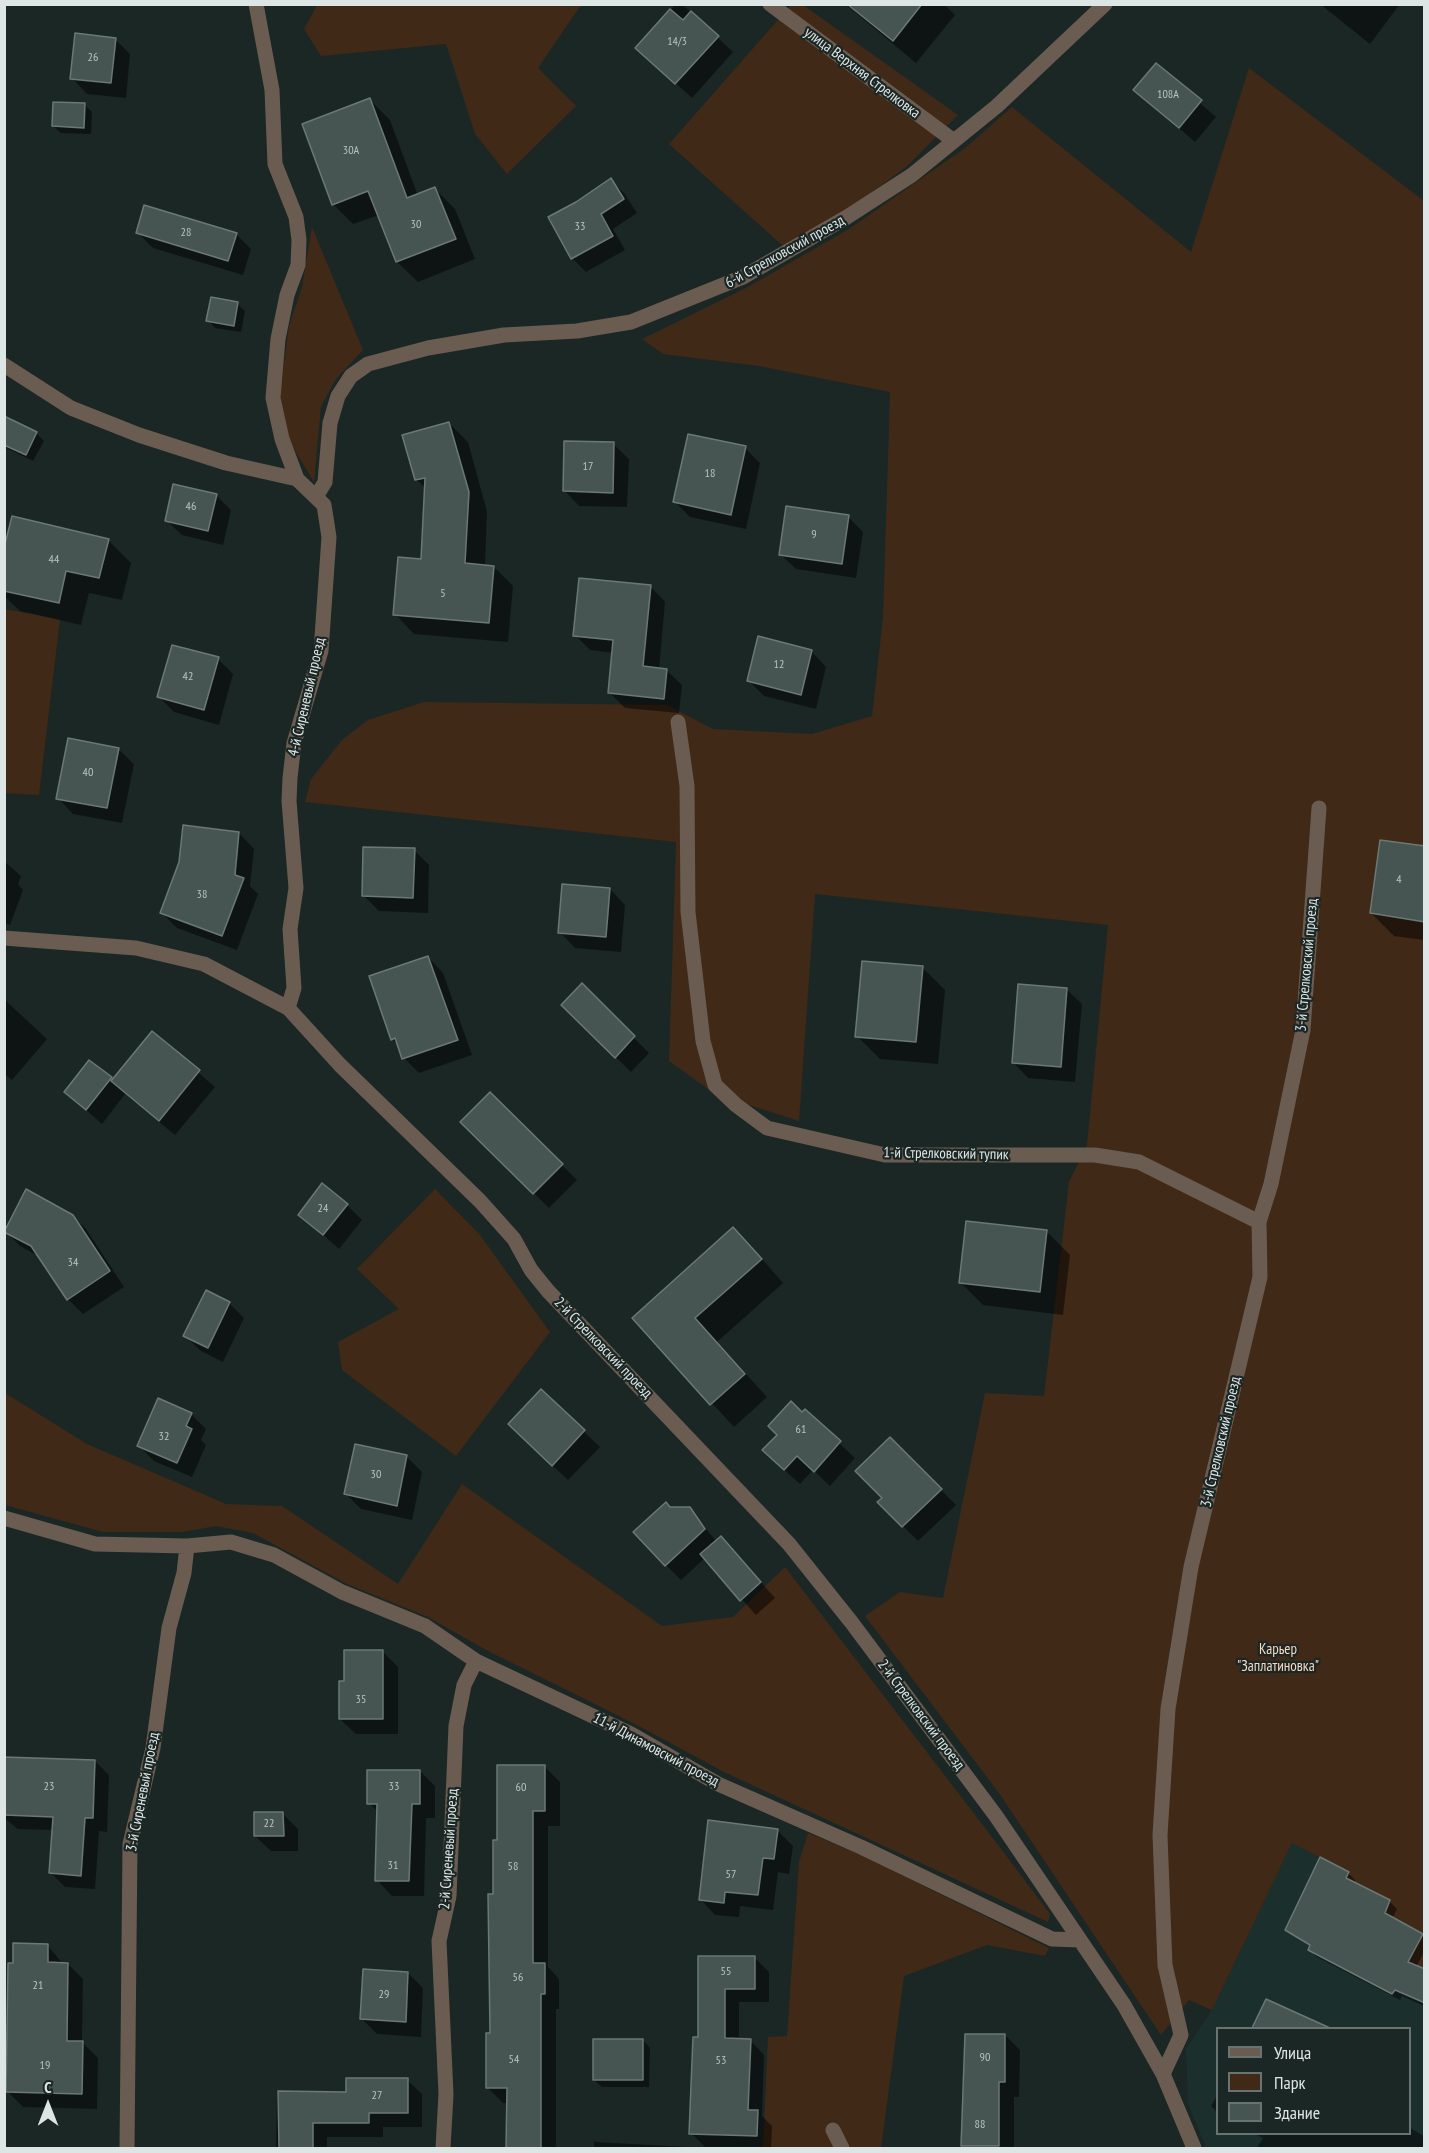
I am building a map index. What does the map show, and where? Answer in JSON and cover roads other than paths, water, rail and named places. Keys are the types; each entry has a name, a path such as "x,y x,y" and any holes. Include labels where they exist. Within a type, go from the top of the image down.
{"street":[{"path":"256,4 273,90 275,164 296,217 299,240 298,265 287,295 278,339 273,398 282,439 297,479 316,497"},
{"name":"улица Верхняя Стрелковка","path":"770,4 954,141"},
{"name":"6-й Стрелковский проезд","path":"316,497 325,482 330,423 338,396 351,376 368,364 428,348 504,334 577,331 631,322 681,304 743,277 848,217 912,175 997,106 1105,4"},
{"path":"4,365 71,408 129,431 226,463 297,479"},
{"name":"4-й Сиреневый проезд","path":"288,1008 294,988 290,929 296,888 289,801 290,778 294,743 321,651 329,537 324,505 316,497"},
{"name":"1-й Стрелковский тупик","path":"678,722 687,786 688,912 703,1041 715,1085 736,1105 767,1128 885,1155 1095,1155 1139,1162 1259,1222"},
{"name":"3-й Стрелковский проезд","path":"1163,2074 1181,2035 1165,1965 1161,1871 1160,1835 1168,1709 1191,1567 1260,1277 1259,1222 1271,1184 1303,1030 1318,808"},
{"name":"2-й Стрелковский проезд","path":"4,938 136,948 204,964 288,1008 340,1065 480,1201 514,1239 531,1270 548,1292 789,1544 852,1623 996,1816 1080,1940"},
{"name":"11-й Динамовский проезд","path":"4,1518 95,1544 187,1546 231,1542 274,1555 342,1592 425,1626 476,1661 631,1734 718,1784 861,1847 1052,1939 1080,1940"},
{"name":"3-й Сиреневый проезд","path":"127,2148 130,1844 153,1748 169,1628 184,1573 187,1546"},
{"name":"2-й Сиреневый проезд","path":"443,2148 447,2094 439,1941 450,1896 456,1726 464,1685 476,1661"},
{"path":"1080,1940 1124,2005 1163,2074 1194,2148"},
{"path":"833,2130 842,2148"}],"park label":[{"name":"Карьер \"Заплатиновка\"","path":"1278,1658"}]}
